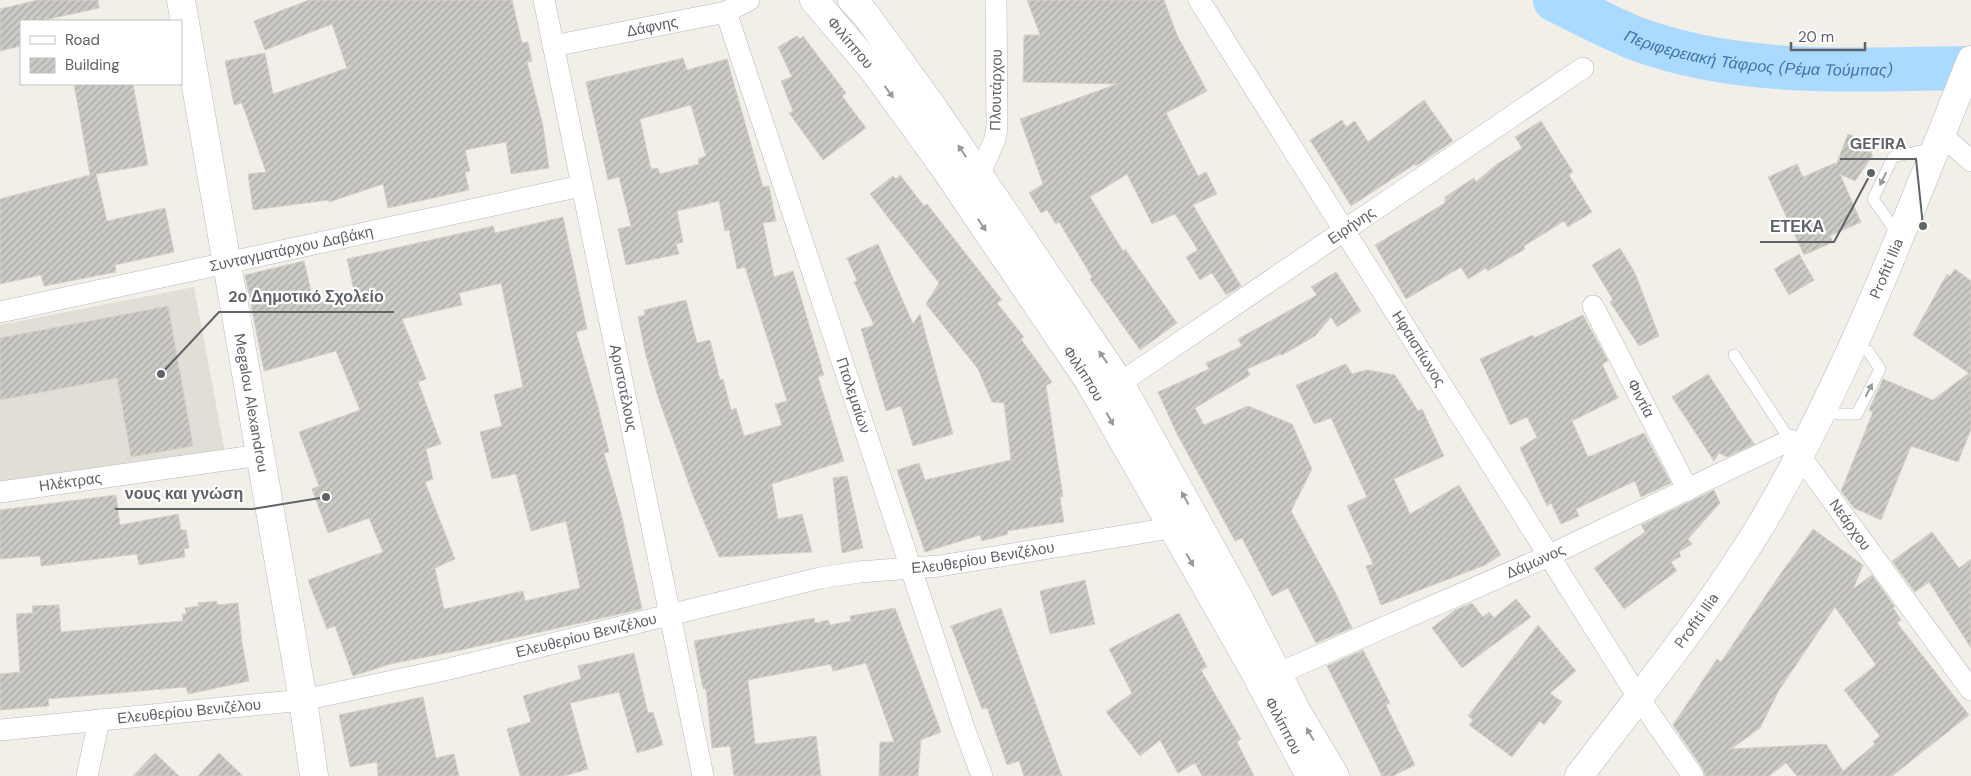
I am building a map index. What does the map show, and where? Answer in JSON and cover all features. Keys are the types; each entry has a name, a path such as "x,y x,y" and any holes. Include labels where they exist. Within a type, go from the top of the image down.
{"street":[{"name":"Αριστοτέλους","path":"544,0 703,776"},
{"name":"Δάφνης","path":"552,46 726,12 749,0"},
{"name":"Φιλίππου","path":"814,0 875,72 941,163 1089,381 1171,528 1252,667 1310,776"},
{"name":"Φιλίππου","path":"852,0 928,101 1120,383 1231,583 1277,674 1335,776"},
{"name":"Πλουτάρχου","path":"979,176 995,139 997,127 996,0"},
{"name":"Ηφαιστίωνος","path":"1199,0 1638,698 1693,776"},
{"name":"Megalou Alexandrou","path":"183,1 226,263 303,700 314,776"},
{"name":"Πτολεμαίων","path":"726,12 910,568 982,776"},
{"name":"Profiti Ilia","path":"1579,776 1726,580 1795,448 1899,236 1971,60"},
{"name":"Ειρήνης","path":"1120,383 1583,68"},
{"path":"1942,132 1971,161"},
{"name":"Συνταγματάρχου Δαβάκη","path":"0,312 581,186"},
{"name":"Φιντία","path":"1593,306 1688,490"},
{"name":"Δάμωνος","path":"1277,674 1548,556 1688,490 1795,448"},
{"name":"Νεάρχου","path":"1795,448 1971,690"},
{"name":"Ηλέκτρας","path":"0,492 260,455"},
{"name":"Ελευθερίου Βενιζέλου","path":"0,730 303,700 449,669 820,578 849,573 939,566 1171,528"},
{"path":"86,776 99,720"}],"lane":[{"path":"1899,236 1873,199 1893,157 1942,132"},
{"path":"1838,414 1857,414 1880,369 1868,351"},
{"name":"Νεάρχου","path":"1734,354 1795,448"}],"shaded area":[{"path":"194,287 225,453 0,486 0,325"}],"building":[{"path":"38,0 98,0 99,8 45,20 20,20 20,46 0,51 0,9"},
{"path":"309,0 512,0 522,43 528,42 532,61 527,62 543,126 549,168 511,174 506,142 465,150 470,171 465,172 469,190 388,208 383,184 329,202 328,200 253,210 248,174 266,172 242,103 234,105 225,61 265,53 273,94 347,68 332,24 265,50 254,21"},
{"path":"1027,0 1164,0 1177,35 1207,91 1166,113 1198,176 1206,172 1217,194 1193,205 1241,286 1226,295 1212,273 1200,280 1186,257 1198,250 1175,214 1152,224 1127,174 1090,197 1123,251 1125,249 1177,323 1140,350 1090,279 1092,277 1059,222 1056,224 1047,210 1041,213 1029,193 1043,184 1020,119 1117,84 1023,82 1024,35 1040,35"},
{"path":"797,36 800,39 803,36 846,93 842,96 866,128 823,160 789,113 793,111 781,81 792,77 778,47"},
{"path":"683,58 687,70 727,59 763,187 769,186 776,221 763,223 774,277 793,271 824,375 818,377 844,461 772,484 778,519 802,514 812,552 719,557 694,498 658,397 646,356 638,317 645,315 644,310 686,300 697,343 710,340 720,380 723,379 731,410 736,408 744,436 782,425 775,404 787,401 745,267 737,269 729,230 725,231 719,201 677,211 683,242 676,244 679,254 626,265 618,229 631,226 619,177 608,180 586,82","holes":["691,105 706,156 698,159 699,164 660,174 658,168 651,169 640,119"]},
{"path":"74,85 133,85 148,165 96,174 107,221 165,208 174,252 115,265 116,272 44,286 41,275 0,284 0,199 90,175"},
{"path":"1424,100 1453,141 1351,206 1310,140 1342,120 1346,127 1355,121 1368,142"},
{"path":"1541,121 1573,172 1569,175 1592,212 1568,227 1564,221 1524,246 1525,249 1488,271 1486,268 1468,279 1461,267 1406,299 1375,245 1445,203 1445,197 1474,178 1476,182 1497,164 1522,148 1515,137"},
{"path":"1848,134 1875,144 1871,154 1873,155 1855,181 1840,174 1861,222 1830,236 1833,242 1804,255 1768,177 1797,164 1803,177 1835,163 1836,165"},
{"path":"900,175 924,206 927,204 1002,300 997,303 1024,337 1021,339 1052,382 1046,386 1063,497 1060,497 1064,522 1007,531 1008,534 982,541 980,535 925,552 897,470 919,463 925,480 1011,460 1004,403 992,402 978,369 926,304 939,283 870,194 893,176 896,179"},
{"path":"563,217 587,329 576,332 609,452 604,453 621,513 642,609 390,664 353,676 335,626 327,629 308,580 383,552 369,518 328,533 312,489 319,486 299,432 360,410 336,351 264,371 245,275 304,261 314,304 355,295 347,259 493,226 495,233","holes":["501,283 523,387 494,395 502,426 480,432 492,479 516,474 531,531 566,521 580,588 525,601 523,591 444,609 435,568 455,559 425,482 433,479 426,449 441,444 418,382 426,379 402,319 462,305 459,293"]},
{"path":"878,244 913,324 920,314 953,434 913,446 901,406 886,411 861,329 874,325 854,282 857,281 847,258"},
{"path":"1620,248 1635,273 1659,336 1639,346 1610,302 1613,300 1592,265"},
{"path":"1799,254 1814,280 1789,295 1774,269"},
{"path":"1955,269 1971,281 1971,429 1958,462 1911,446 1881,520 1854,508 1841,491 1873,412 1869,410 1883,379 1933,400 1969,373 1913,335 1947,274 1950,276"},
{"path":"1336,272 1361,311 1337,327 1331,317 1315,336 1282,355 1247,369 1250,375 1195,408 1204,425 1248,406 1292,424 1312,469 1291,511 1335,592 1352,628 1316,643 1288,588 1272,596 1242,538 1235,541 1176,432 1158,392 1209,369 1206,363 1242,346 1238,339 1317,295 1311,287"},
{"path":"168,306 193,446 131,457 117,378 0,400 0,338"},
{"path":"1583,315 1608,361 1602,364 1618,398 1572,421 1588,457 1644,433 1671,483 1641,497 1635,481 1576,509 1579,516 1561,524 1551,503 1547,506 1520,448 1537,437 1527,417 1510,425 1480,359 1533,335 1534,338"},
{"path":"1346,364 1352,374 1367,370 1395,375 1418,411 1422,409 1444,456 1394,479 1410,514 1459,485 1501,555 1485,565 1381,605 1366,566 1373,564 1347,506 1367,497 1331,418 1314,424 1296,385"},
{"path":"1708,374 1754,444 1727,457 1719,453 1714,461 1672,397"},
{"path":"847,476 863,548 842,553 833,478"},
{"path":"1714,490 1720,503 1688,539 1692,544 1679,552 1681,556 1671,562 1677,571 1624,609 1594,568 1645,532 1641,525"},
{"path":"116,495 120,525 178,514 181,530 186,530 189,548 184,549 185,557 139,565 137,554 41,566 40,556 0,559 0,510"},
{"path":"1813,529 1863,565 1853,589 1872,575 1895,607 1893,608 1901,620 1897,623 1969,715 1892,776 1797,776 1786,763 1769,776 1705,776 1703,769 1673,725 1717,659 1721,662","holes":["1835,607 1876,665 1844,690 1880,736 1873,742 1875,744 1843,771 1826,744 1731,749 1760,728 1779,690"]},
{"path":"1932,532 1959,568 1971,559 1971,648 1929,582 1915,592 1892,561"},
{"path":"1085,580 1095,624 1050,634 1040,591"},
{"path":"1516,599 1531,617 1462,668 1432,628 1455,610 1472,603 1483,617 1489,612 1494,618"},
{"path":"217,601 217,605 238,603 242,643 249,681 188,694 186,687 48,699 49,706 0,710 0,674 20,672 16,614 33,613 32,606 59,605 61,632 183,621 182,614 186,614 185,608 199,606 198,603"},
{"path":"895,608 941,732 921,740 918,776 879,776 880,742 894,742 866,663 833,671 831,664 748,680 755,744 816,736 821,776 734,776 730,746 712,748 706,689 703,689 694,641 814,618 815,623 828,620 830,625 851,621 850,616"},
{"path":"1001,608 1062,776 1024,776 1019,761 1007,765 987,708 982,709 951,626"},
{"path":"1179,613 1207,667 1201,670 1241,739 1237,742 1254,776 1202,776 1195,763 1178,773 1160,740 1140,756 1106,712 1132,693 1109,649"},
{"path":"1538,625 1576,671 1550,693 1562,702 1544,725 1540,721 1512,757 1469,725 1473,720 1468,716"},
{"path":"1363,650 1390,703 1386,705 1415,765 1393,776 1382,776 1327,666"},
{"path":"634,653 648,713 653,712 663,745 637,753 619,692 570,703 588,769 564,776 520,776 507,729 531,722 523,696 581,679 578,666"},
{"path":"423,697 436,758 454,754 459,776 378,776 377,762 350,767 339,715"},
{"path":"155,753 179,776 133,776"},
{"path":"219,753 243,776 198,776"}],"waterway":[{"name":"Περιφερειακή Τάφρος (Ρέμα Τούμπας)","path":"1555,0 1637,39 1677,51 1719,60 1760,66 1844,70 1971,68"}],"place":[{"name":"ΕΤΕΚΑ","path":"1871,173"},
{"name":"GEFIRA","path":"1923,226"},
{"name":"2ο Δημοτικό Σχολείο","path":"161,374"},
{"name":"νους και γνώση","path":"326,497"}]}
